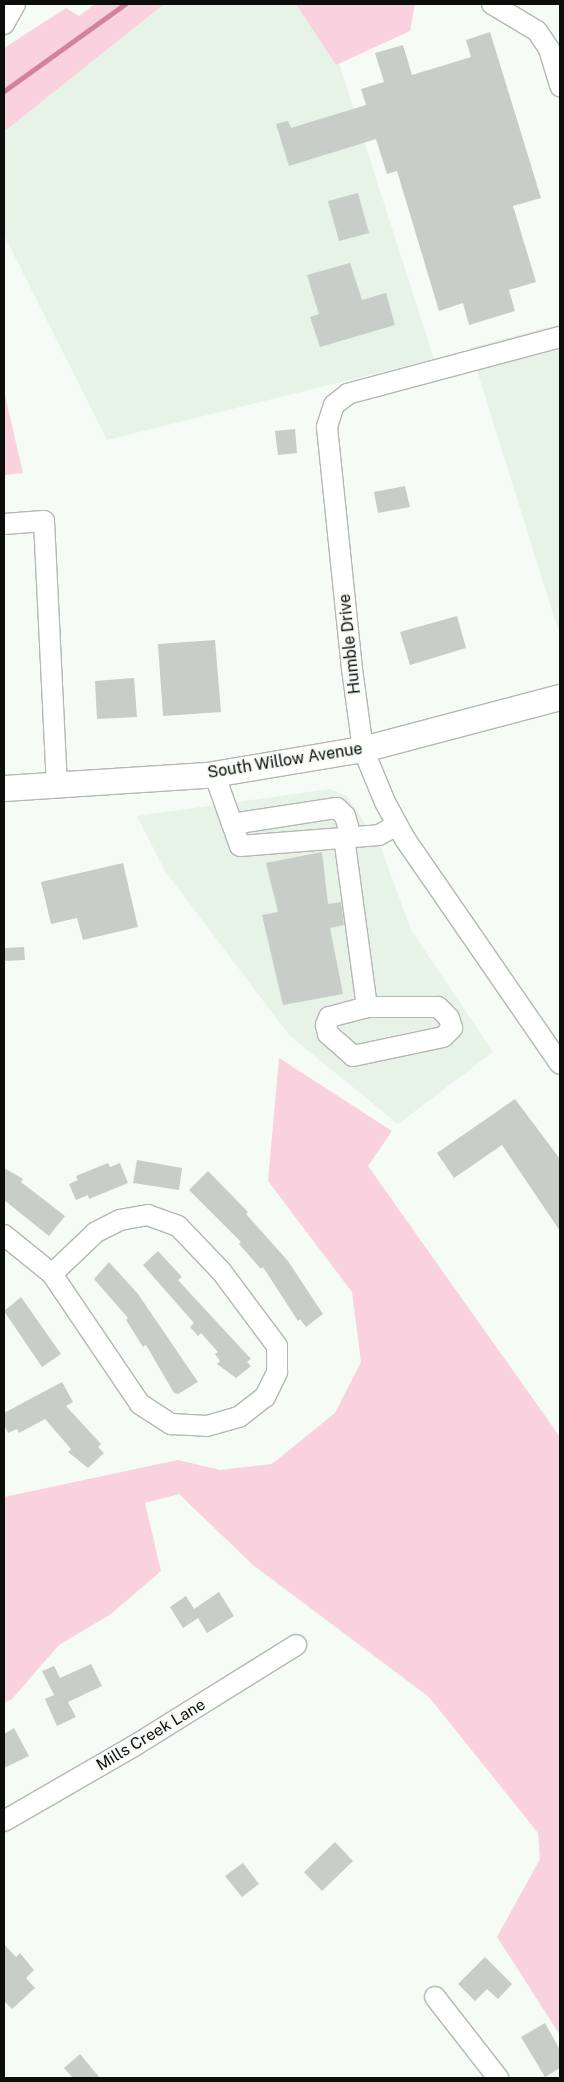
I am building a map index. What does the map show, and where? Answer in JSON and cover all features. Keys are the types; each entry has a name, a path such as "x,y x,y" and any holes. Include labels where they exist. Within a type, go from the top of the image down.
{"main road":[{"name":"South Willow Avenue","path":"4,788 214,773 363,749 560,697"}],"street":[{"path":"4,24 15,4"},
{"path":"492,4 537,31 549,49 560,86"},
{"name":"Humble Drive","path":"560,336 348,394 334,405 327,427 352,669 363,749 398,825 560,1064"},
{"path":"4,524 44,521 57,783"},
{"path":"214,773 240,846 378,835 398,825"},
{"path":"232,824 337,808 345,816 367,1007"},
{"path":"438,1006 449,1018 452,1028 443,1037 353,1056 328,1034 326,1025 328,1018 367,1007 438,1006"},
{"path":"4,1235 52,1274 140,1404 171,1424 207,1426 239,1417 265,1397 277,1372 277,1346 221,1271 178,1226 148,1215 120,1220 95,1234 52,1274"},
{"name":"Mills Creek Lane","path":"4,1821 126,1751 296,1645"},
{"path":"435,1997 498,2078"}],"shaded area":[{"path":"95,4 164,4 6,130 4,126 4,48 66,8 79,16"},
{"path":"113,4 320,4 434,359 107,440 4,235 4,103"},
{"path":"296,4 415,4 410,31 336,65"},
{"path":"560,324 560,636 470,348"},
{"path":"4,391 23,473 4,475"},
{"path":"330,789 347,796 380,845 411,930 493,1052 398,1124 289,1035 165,871 137,816"},
{"path":"279,1058 392,1131 368,1166 560,1437 560,2035 497,1937 540,1859 538,1833 429,1697 253,1565 179,1494 145,1503 161,1571 111,1614 59,1645 12,1699 4,1703 4,1497 178,1460 220,1470 272,1464 335,1413 361,1362 352,1292 268,1181"}],"building":[{"path":"490,32 541,198 513,206 536,282 509,290 515,311 469,325 463,303 439,311 397,171 387,174 376,139 289,166 276,124 288,121 291,128 366,105 361,89 384,82 375,53 403,45 412,75 471,57 466,40"},
{"path":"358,193 369,233 339,241 328,201"},
{"path":"350,263 362,300 386,293 395,325 320,347 310,317 319,314 307,275"},
{"path":"295,429 297,453 278,455 275,431"},
{"path":"405,486 410,507 378,513 374,492"},
{"path":"457,616 466,648 410,665 400,632"},
{"path":"215,640 221,712 163,716 158,644"},
{"path":"134,678 137,717 97,719 95,681"},
{"path":"322,852 328,904 341,902 344,925 330,928 343,994 283,1005 262,915 278,912 266,863"},
{"path":"123,863 138,927 83,940 77,918 51,924 41,882"},
{"path":"24,947 25,960 4,961 4,948"},
{"path":"515,1099 560,1159 560,1231 502,1145 454,1178 437,1153"},
{"path":"137,1160 182,1168 179,1190 133,1183"},
{"path":"108,1163 110,1167 120,1163 128,1183 89,1199 88,1195 76,1200 69,1184 78,1180 76,1176"},
{"path":"4,1168 23,1179 21,1182 65,1216 49,1236 4,1200"},
{"path":"208,1171 248,1212 246,1214 288,1261 323,1314 306,1327 300,1319 298,1321 263,1267 261,1269 239,1244 241,1242 189,1190"},
{"path":"158,1251 182,1277 178,1280 251,1359 247,1362 251,1366 236,1378 217,1364 220,1361 215,1354 218,1352 201,1333 198,1336 190,1327 194,1323 143,1265"},
{"path":"109,1262 138,1294 198,1382 178,1394 174,1393 146,1345 143,1347 126,1320 128,1318 94,1279"},
{"path":"21,1297 61,1354 42,1367 4,1311"},
{"path":"62,1382 73,1402 66,1406 101,1444 98,1447 104,1453 88,1468 68,1452 71,1449 45,1419 19,1433 17,1429 8,1433 4,1425 4,1413"},
{"path":"219,1592 234,1616 207,1633 198,1618 183,1628 170,1607 186,1596 194,1609"},
{"path":"91,1664 102,1686 68,1702 76,1717 57,1726 45,1699 54,1695 42,1671 54,1666 60,1678"},
{"path":"14,1728 29,1756 4,1768 4,1734"},
{"path":"335,1842 353,1861 322,1891 304,1872"},
{"path":"243,1863 259,1884 242,1897 225,1876"},
{"path":"4,1944 16,1957 20,1953 34,1970 26,1978 35,1988 12,2009 4,2001"},
{"path":"485,1957 512,1984 498,1999 487,1989 475,2001 458,1984"},
{"path":"545,2023 560,2050 560,2068 545,2077 521,2037"},
{"path":"80,2054 100,2078 73,2078 64,2068"}],"waterway":[{"path":"4,91 125,4"}]}
